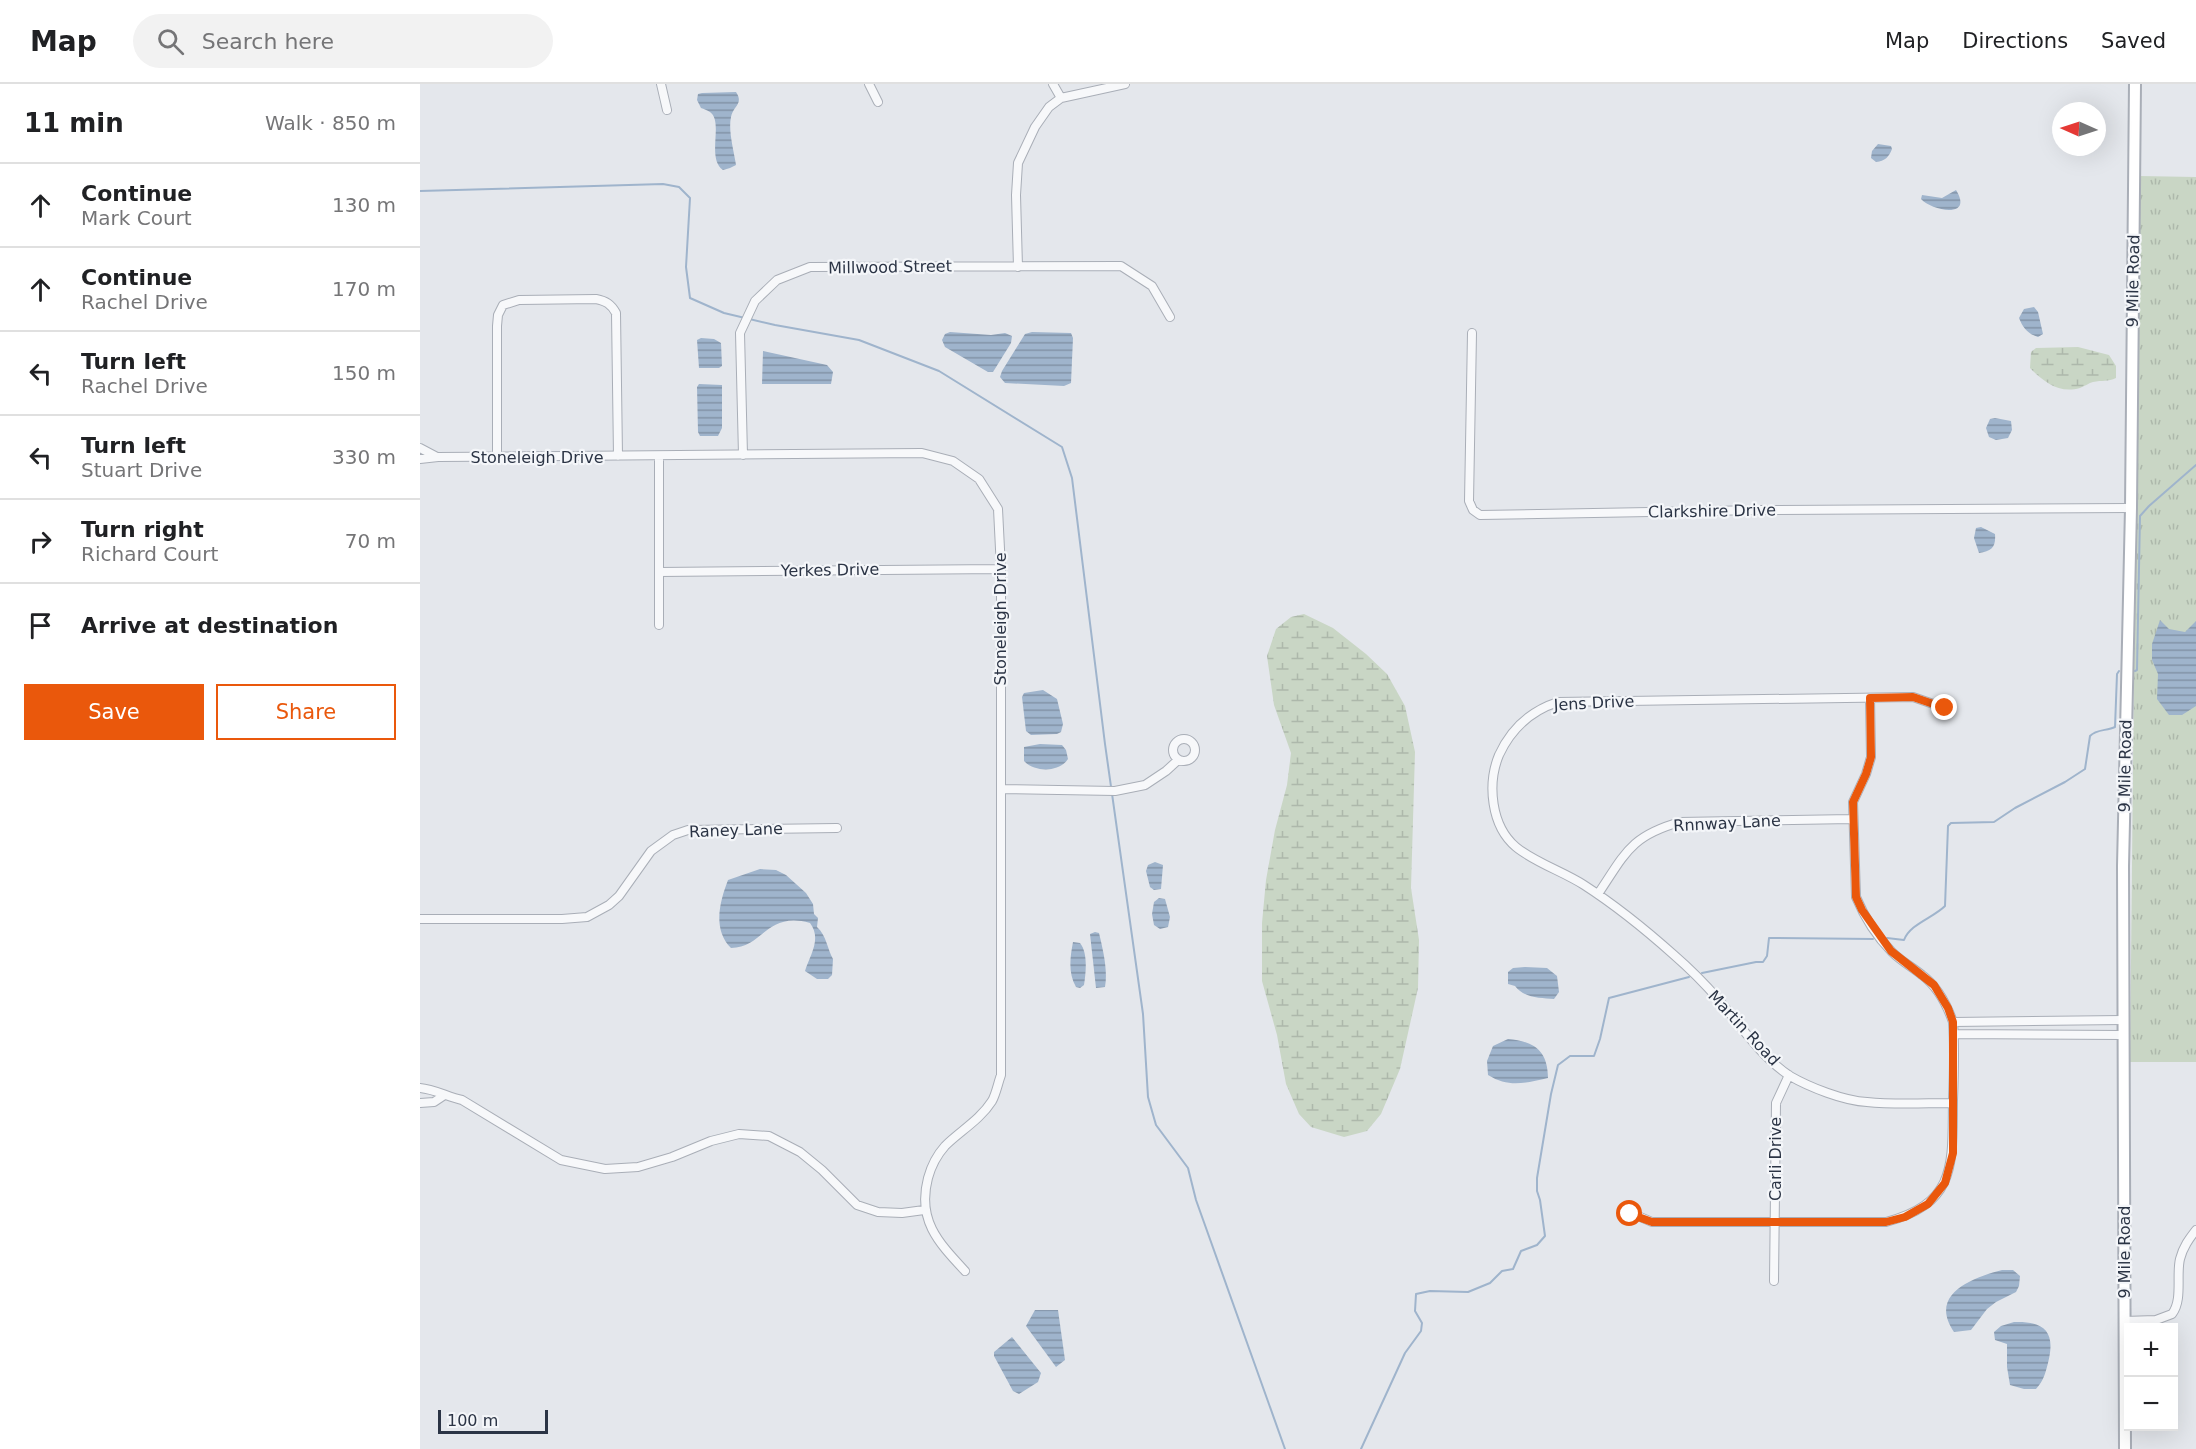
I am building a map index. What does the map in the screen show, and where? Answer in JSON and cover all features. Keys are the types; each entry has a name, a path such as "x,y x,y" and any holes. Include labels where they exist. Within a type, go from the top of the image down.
{"street":[{"path":"661,84 667,110"},
{"path":"869,84 878,102"},
{"path":"1053,84 1061,98"},
{"path":"1018,267 1016,195 1018,163 1035,127 1050,107 1061,98 1125,84"},
{"name":"9 Mile Road","path":"2125,1449 2124,830 2131,508 2135,84"},
{"name":"Millwood Street","path":"743,455 740,333 755,301 777,280 810,267 1120,266 1152,286 1170,316"},
{"path":"497,457 497,326 502,304 519,300 596,299 605,300 612,305 616,313 618,456"},
{"name":"Clarkshire Drive","path":"1472,333 1469,496 1471,506 1480,515 1774,510 2131,508"},
{"name":"Stoneleigh Drive","path":"420,448 438,457"},
{"name":"Stoneleigh Drive","path":"420,459 922,453 953,462 979,479 998,509 1001,569 1001,1075 992,1100 972,1124 945,1147 931,1167 923,1195 924,1210"},
{"path":"659,457 659,625"},
{"name":"Yerkes Drive","path":"659,572 1001,569"},
{"name":"Jens Drive","path":"1598,894 1517,848 1497,819 1492,792 1495,765 1517,726 1531,715 1551,705 1574,701 1913,697 1945,708"},
{"path":"1630,1214 1652,1222 1775,1224 1886,1222 1905,1217 1928,1204 1945,1183 1953,1153 1953,1022 1948,1008 1934,985 1891,951 1862,910 1856,897 1853,802 1871,757 1870,698"},
{"path":"1001,789 1115,791 1144,785 1178,760"},
{"name":"Rnnway Lane","path":"1598,894 1626,852 1637,840 1663,826 1680,822 1852,819"},
{"name":"Raney Lane","path":"420,919 562,920 587,917 609,905 619,896 651,851 673,835 688,830 837,828"},
{"name":"Martin Road","path":"1598,894 1674,955 1717,997 1755,1044 1789,1075 1825,1092 1864,1102 1953,1103"},
{"path":"1953,1022 2123,1020"},
{"path":"1954,1034 2123,1035"},
{"name":"Carli Drive","path":"1774,1281 1776,1103 1789,1075"},
{"path":"420,1088 430,1088 443,1096 462,1100 561,1160 605,1169 638,1167 672,1157 711,1141 738,1134 769,1136 801,1152 857,1205 878,1212 902,1213 924,1210 934,1234 965,1271"},
{"path":"420,1102 434,1102 443,1096"},
{"path":"2124,1321 2156,1320 2172,1314 2176,1306 2180,1259 2185,1243 2196,1230"}],"green space":[{"path":"2139,176 2196,177 2196,1062 2130,1062"},
{"path":"2078,347 2109,355 2116,366 2116,378 2093,382 2080,388 2065,389 2046,382 2030,368 2031,352 2036,348"},
{"path":"1304,614 1333,628 1387,674 1405,706 1415,752 1411,888 1419,940 1418,988 1400,1069 1381,1114 1367,1131 1344,1137 1311,1127 1299,1114 1286,1084 1277,1035 1262,981 1262,923 1266,880 1275,830 1287,785 1291,753 1274,705 1267,656 1276,629 1291,617"}],"water":[{"path":"736,92 739,99 732,113 730,128 736,165 723,170 716,157 714,117 710,112 701,108 697,100 698,94"},
{"path":"1878,144 1891,146 1892,149 1886,158 1876,162 1871,158 1872,151"},
{"path":"1956,190 1960,205 1956,209 1934,207 1921,199 1922,195 1942,198"},
{"path":"2034,307 2038,312 2043,334 2038,337 2026,330 2019,318 2024,309"},
{"path":"950,332 991,335 1005,333 1012,336 1011,343 993,372 988,372 945,347 942,340 945,334"},
{"path":"1032,332 1071,333 1073,338 1071,383 1064,386 1005,383 1000,377 1025,334"},
{"path":"714,339 721,343 722,366 699,368 697,340"},
{"path":"763,351 827,365 833,372 831,384 762,384"},
{"path":"699,384 722,385 722,428 718,436 700,436 698,432 697,387"},
{"path":"1990,419 2011,421 2012,430 2008,438 1996,440 1989,437 1986,428"},
{"path":"1981,527 1995,534 1995,538 1992,548 1979,553 1974,538 1976,528"},
{"path":"2160,620 2169,629 2185,632 2196,621 2196,706 2182,715 2169,715 2157,699 2158,674 2152,660 2152,644"},
{"path":"1043,690 1057,699 1063,724 1061,732 1031,735 1026,731 1022,697 1024,693"},
{"path":"1040,744 1062,745 1068,759 1064,764 1053,769 1040,769 1028,765 1024,761 1024,747"},
{"path":"1155,862 1163,865 1161,889 1154,890 1150,887 1146,871 1148,865"},
{"path":"760,869 776,870 786,875 806,893 813,904 814,914 818,918 817,927 823,934 833,959 832,975 828,979 817,979 805,971 815,941 810,923 784,922 742,946 731,948 725,940 721,932 719,915 728,880"},
{"path":"1159,898 1165,899 1170,917 1168,927 1160,929 1154,925 1152,914 1154,902"},
{"path":"1099,933 1106,974 1105,987 1096,988 1090,934"},
{"path":"1073,942 1080,943 1085,957 1084,985 1080,988 1076,987 1073,982 1071,971"},
{"path":"1513,968 1547,968 1557,976 1559,992 1554,999 1528,995 1508,984 1508,972"},
{"path":"1508,1039 1525,1042 1537,1049 1545,1060 1548,1078 1524,1083 1510,1083 1488,1075 1487,1061 1493,1046"},
{"path":"2002,1270 2013,1270 2020,1276 2016,1292 1987,1309 1971,1330 1954,1332 1947,1319 1946,1307 1950,1298 1967,1283"},
{"path":"1035,1310 1058,1310 1065,1360 1056,1367 1026,1326"},
{"path":"2014,1322 2040,1326 2049,1336 2048,1363 2043,1380 2036,1389 2024,1389 2010,1385 2007,1344 1995,1340 1994,1332 2001,1326"},
{"path":"1012,1337 1041,1373 1038,1382 1019,1394 1013,1391 994,1356 994,1352"}],"waterway":[{"path":"420,191 663,184 679,187 690,198 686,267 690,298 724,313 859,340 939,371 1062,447 1072,478 1105,744 1143,1014 1148,1097 1156,1125 1188,1168 1196,1200 1285,1449"},
{"path":"2135,671 2137,670 2140,516 2196,465"},
{"path":"1887,938 1904,940 1916,925 1945,906 1948,826 1951,823 1994,822 2085,769 2090,736 2095,732 2115,727 2119,671"},
{"path":"1702,973 1763,962 1767,956 1769,938 1873,939"},
{"path":"1361,1449 1405,1353 1421,1331 1422,1323 1415,1311 1416,1294 1430,1291 1468,1292 1490,1283 1502,1271 1513,1269 1521,1251 1537,1245 1545,1236 1537,1178 1558,1065 1570,1056 1594,1056 1609,998 1689,977"}],"route":[{"path":"1630,1214 1652,1222 1781,1224 1886,1222 1905,1217 1928,1204 1945,1183 1953,1153 1953,1022 1948,1008 1934,985 1891,951 1862,910 1856,897 1854,882 1852,819 1853,802 1871,757 1870,698 1913,697 1945,708"}]}
